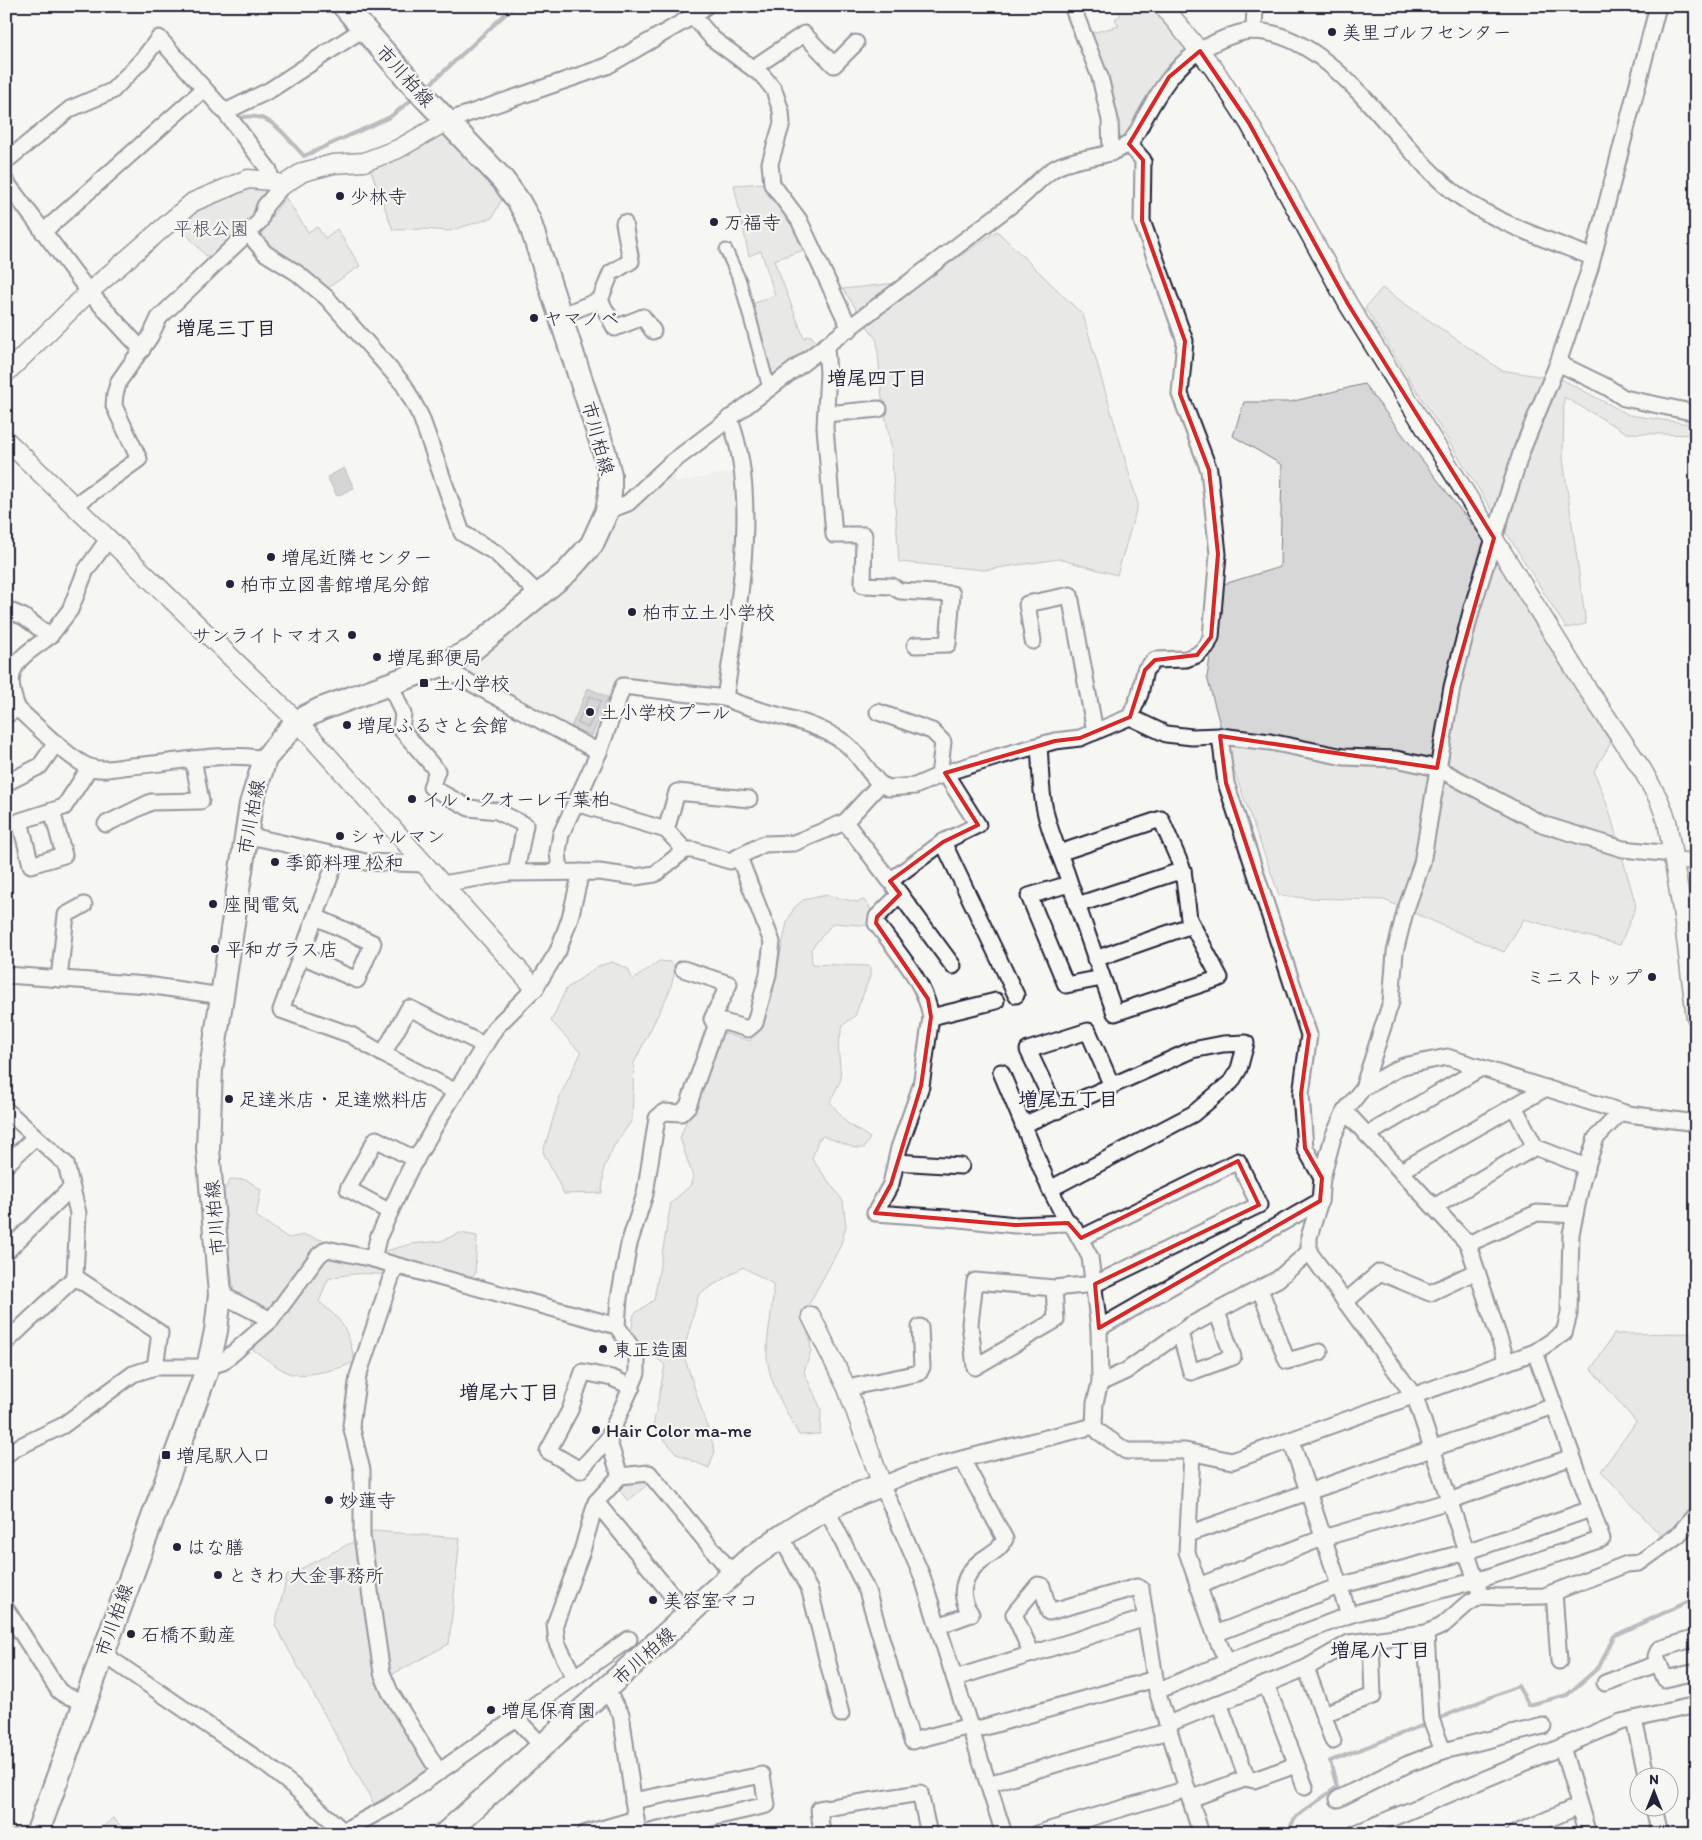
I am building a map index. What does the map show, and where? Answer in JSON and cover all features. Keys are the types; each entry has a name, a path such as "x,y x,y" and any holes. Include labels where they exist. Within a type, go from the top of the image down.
{"main road":[{"name":"市川柏線","path":"40,1832 84,1702 208,1367 216,1331 220,1294 208,1149 211,1069 251,804 265,759 298,721 321,708 439,666 472,650 580,560 592,544 606,511 610,494 610,475 604,451 529,220 503,180 419,92 344,6"},
{"name":"市川柏線","path":"445,1834 733,1574 781,1536 826,1508 882,1485"}],"street":[{"path":"6,373 89,292 193,202 248,179 277,183 303,172 333,164 364,162 398,149 448,121 607,66 693,16 706,6"},
{"path":"1072,6 1100,77 1110,120 1110,152"},
{"path":"1163,6 1214,69 1249,123 1348,304 1586,687 1643,771 1667,821 1683,916 1696,1017"},
{"path":"1254,31 1255,6"},
{"path":"1481,1596 1415,1397 1309,1252 1309,1237 1320,1201 1322,1178 1333,1137 1345,1111 1363,1088 1391,1002 1395,952 1405,912 1422,863 1437,768 1455,678 1472,608 1522,450 1558,363 1592,257 1658,6"},
{"path":"693,16 714,39 763,76 774,90 781,111 782,124 770,163 772,184 799,220 850,329"},
{"path":"225,112 270,90 363,29"},
{"path":"606,511 628,503 671,463 1020,199 1056,167 1110,152 1130,144 1170,76 1200,51 1240,33 1254,31 1287,40 1311,53 1343,76 1431,172 1458,196 1486,213 1592,257"},
{"path":"753,68 804,34 834,65 856,44"},
{"path":"6,160 70,109 112,91 160,38 225,112 277,183"},
{"path":"43,232 204,89"},
{"path":"560,871 558,852 561,834 599,752 622,686 725,698 740,705 799,721 846,743 880,784 889,788 905,788 942,774 1038,746 1080,738 1130,717 1140,694 1145,670 1155,660 1186,659 1197,655 1207,646 1211,636 1213,620 1218,554 1209,470 1180,394 1184,341 1142,221 1143,160 1130,144"},
{"path":"6,182 89,292 142,350"},
{"path":"75,505 139,459 114,406 119,381 142,350 158,318 260,221 265,206 277,183"},
{"path":"560,316 600,300 611,273 631,261 624,223"},
{"path":"248,233 266,253 298,273 327,298 404,385 421,417 462,533 496,552 539,595"},
{"path":"726,250 740,281 770,388"},
{"path":"600,300 615,328 643,317 653,331"},
{"path":"826,347 828,373 826,414 834,536 864,535 863,585 892,586 900,591 952,594 948,644 916,645"},
{"path":"1558,363 1607,386 1624,398 1696,413"},
{"path":"826,414 879,409"},
{"path":"725,698 741,592 744,509 739,450 729,418"},
{"path":"6,440 298,721 535,988"},
{"path":"109,538 86,570 70,610 50,636 17,660 12,668 12,712 90,768 112,769 193,759 247,756 265,759"},
{"path":"1033,641 1027,604 1070,595 1095,732"},
{"path":"6,609 24,617 50,636"},
{"path":"439,666 599,752"},
{"path":"390,683 403,714 401,729 437,771 431,787 469,808 497,811 525,825 516,872"},
{"path":"878,712 932,731 942,742 942,774 978,825 942,842 890,881"},
{"path":"1130,717 1166,734 1192,737 1220,736 1270,742 1344,757 1396,760 1437,768 1542,824 1623,850 1696,860"},
{"path":"1220,736 1226,783 1309,1035 1301,1094 1304,1148 1322,1178"},
{"path":"6,783 40,766 56,743"},
{"path":"1038,746 1045,810 1069,884 1095,959 1116,1013 1220,978 1192,925 1186,900 1183,870 1162,819 1059,853"},
{"path":"106,824 152,802 201,801 193,759"},
{"path":"52,811 64,807 90,768"},
{"path":"442,884 516,872 560,871 635,877 655,874 685,850 693,850 730,860 764,844 794,843 845,822 880,784"},
{"path":"666,830 677,792 749,799"},
{"path":"576,803 666,830 685,850"},
{"path":"845,822 952,966"},
{"path":"246,835 366,862 423,864"},
{"path":"942,842 1016,995"},
{"path":"338,856 281,1010 351,1034 383,1054 456,1092"},
{"path":"632,1387 612,1378 583,1372 570,1410 548,1451 580,1470 608,1439 632,1387 637,1373 637,1356 617,1326 619,1298 629,1244 645,1194 657,1118 664,1112 681,1113 688,1106 716,1026 724,1022 748,1028 755,1023 771,960 772,942 739,857"},
{"path":"1077,905 1183,870"},
{"path":"373,1259 378,1238 416,1160 484,1045 496,1026 535,988 558,951 570,918 581,872"},
{"path":"1069,884 1029,896 1034,911 1066,985 1102,978"},
{"path":"900,894 877,917 876,923 922,987 928,999 931,1017 922,1086 896,1162 891,1184 875,1213 1015,1225 1068,1223"},
{"path":"59,979 66,915 84,905"},
{"path":"302,956 357,980 373,943 316,918"},
{"path":"1095,959 1192,925"},
{"path":"683,969 729,984 712,1019 716,1026"},
{"path":"6,975 147,985 222,996"},
{"path":"931,1017 996,1001"},
{"path":"383,1054 409,1008 484,1045"},
{"path":"1056,1111 1028,1050 1088,1031 1112,1086"},
{"path":"1023,1125 1192,1050 1223,1044 1246,1043 1239,1069 1231,1082 1193,1114 1050,1189"},
{"path":"1363,1088 1404,1066 1447,1057 1621,1112 1696,1123"},
{"path":"1367,1135 1481,1068"},
{"path":"1001,1072 1050,1189 1068,1223 1080,1238 1090,1257 1095,1284 1099,1328 1100,1383 1095,1403 1094,1426 1099,1432 1126,1451 1185,1451 1232,1461 1415,1397 1535,1352 1564,1333 1569,1314 1571,1234 1586,1167 1596,1138 1621,1112"},
{"path":"1401,1171 1546,1088"},
{"path":"1514,1106 1535,1147 1586,1167"},
{"path":"6,1110 66,1164 78,1213 75,1277 6,1342"},
{"path":"1345,1111 1468,1244 1507,1362"},
{"path":"6,1165 35,1137"},
{"path":"390,1212 348,1189 376,1139 416,1160"},
{"path":"1434,1207 1535,1147"},
{"path":"1054,1288 1056,1320 975,1367 970,1324 974,1281 1054,1288 1095,1284 1259,1205 1238,1161 1080,1238"},
{"path":"896,1162 961,1166"},
{"path":"6,1252 71,1188"},
{"path":"1099,1328 1320,1201"},
{"path":"1468,1244 1537,1213 1575,1215"},
{"path":"6,1455 14,1449 62,1426 120,1381 132,1374 155,1367 208,1367 223,1362 272,1320 319,1255 328,1249 373,1259 617,1326"},
{"path":"1100,1383 1126,1371 1180,1333 1278,1279 1309,1252"},
{"path":"395,1266 358,1376 351,1424 362,1470 362,1536 382,1673 390,1692 439,1772"},
{"path":"1345,1302 1380,1272 1430,1293 1477,1271"},
{"path":"75,1277 160,1333 155,1367"},
{"path":"1260,1289 1287,1361 1320,1352"},
{"path":"220,1294 272,1320"},
{"path":"1180,1333 1191,1372 1233,1356 1216,1312"},
{"path":"812,1316 847,1388 882,1485 922,1576 1004,1834"},
{"path":"847,1388 919,1373 922,1367 920,1328"},
{"path":"826,1508 867,1591 912,1741 970,1729 1156,1685 1227,1662 1349,1615 1476,1580 1602,1539 1535,1352"},
{"path":"1188,1534 1307,1490 1433,1449 1554,1406"},
{"path":"882,1485 914,1472 1094,1426"},
{"path":"608,1439 620,1476"},
{"path":"1291,1440 1349,1615"},
{"path":"1192,1453 1187,1552 1215,1634 1227,1662"},
{"path":"1198,1586 1323,1538 1449,1500 1572,1457"},
{"path":"938,1626 971,1614 963,1603 964,1584 980,1562 1001,1547 1005,1539 962,1459"},
{"path":"574,1677 557,1644 555,1624 582,1551 596,1502 620,1476 649,1474 733,1574"},
{"path":"596,1502 688,1615"},
{"path":"1215,1634 1339,1586 1466,1552 1591,1509"},
{"path":"988,1784 1168,1728 1220,1703 1306,1668 1349,1643 1426,1633 1442,1626 1481,1596 1544,1596 1627,1564 1639,1564 1678,1535 1696,1514"},
{"path":"781,1536 810,1591 841,1714"},
{"path":"1032,1654 1014,1614 1038,1585 1042,1586 1050,1612 1137,1587 1141,1589 1156,1685 1201,1834"},
{"path":"1554,1592 1559,1661"},
{"path":"6,1609 59,1691 84,1702"},
{"path":"955,1678 1146,1618"},
{"path":"1426,1633 1431,1719 1443,1751"},
{"path":"1696,1638 1660,1649 1656,1656 1664,1679 1696,1672"},
{"path":"102,1653 269,1767 293,1786 341,1832 390,1806 629,1640"},
{"path":"1323,1714 1373,1696 1371,1640"},
{"path":"1605,1683 1659,1663"},
{"path":"1306,1668 1333,1741"},
{"path":"1266,1684 1305,1787"},
{"path":"606,1690 621,1714 638,1829"},
{"path":"1220,1703 1247,1778"},
{"path":"1354,1834 1376,1830 1562,1746 1622,1722 1696,1705"},
{"path":"516,1718 542,1746"},
{"path":"1634,1720 1645,1768"},
{"path":"1338,1799 1408,1764 1443,1751 1543,1726"},
{"path":"1562,1746 1588,1834"},
{"path":"1036,1834 1247,1778 1254,1780 1296,1765"},
{"path":"584,1834 638,1829 767,1806 762,1775 633,1801"},
{"path":"822,1834 819,1810 920,1793 930,1834"},
{"path":"1514,1834 1579,1806"},
{"path":"1656,1818 1660,1834"}],"highlighted area":[{"path":"1200,51 1249,123 1348,304 1494,538 1452,687 1437,768 1220,736 1226,783 1309,1035 1301,1094 1305,1148 1322,1178 1320,1201 1099,1328 1095,1284 1259,1205 1238,1161 1081,1238 1068,1223 1015,1225 875,1213 891,1184 921,1086 931,1017 928,999 876,923 877,917 900,894 890,881 943,842 978,825 945,773 1055,741 1080,738 1130,717 1145,670 1155,660 1197,655 1211,637 1218,554 1209,470 1180,394 1185,341 1142,221 1143,160 1129,144 1169,77"}],"shaded area":[{"name":"柏市立土小学校","path":"673,471 677,483 718,474 736,473 738,519 734,586 724,684 712,694 619,681 597,739 590,740 461,672 461,667 576,581 605,545 616,520 629,515"}],"green space":[{"path":"1114,6 1152,6 1194,50 1126,139 1116,144 1091,33 1119,26 1115,19 1121,15"},
{"path":"436,135 451,136 503,197 492,218 449,231 424,229 393,230 370,168"},
{"path":"765,183 793,220 804,250 774,260 804,338 810,335 819,345 770,380 750,305 775,295 761,251 749,256 734,185"},
{"name":"平根公園","path":"250,187 266,187 262,208 239,234 213,256 206,256 180,227 180,221 201,207"},
{"path":"286,198 308,232 317,227 325,238 337,229 360,266 326,289 269,249 258,236"},
{"path":"997,231 1083,315 1138,504 1117,575 1059,559 984,570 899,562 891,446 882,399 877,341 843,289 924,280"},
{"path":"1382,288 1501,370 1563,380 1629,415 1696,425 1696,435 1627,433 1564,397 1563,459 1586,624 1566,628 1365,308"},
{"path":"1364,384 1479,534 1611,743 1594,771 1609,810 1636,906 1620,945 1524,919 1504,952 1384,900 1305,898 1279,895 1228,754 1207,677 1221,585 1280,567 1282,465 1233,436 1244,402 1290,402"},
{"path":"827,895 857,902 864,900 870,907 873,926 833,923 811,949 812,964 870,966 870,976 855,1016 843,1025 838,1045 841,1079 830,1102 847,1123 870,1138 864,1148 855,1148 823,1136 818,1140 812,1159 843,1201 846,1226 840,1247 808,1306 811,1351 804,1372 821,1409 820,1434 799,1435 778,1395 770,1374 767,1353 773,1284 743,1267 699,1294 683,1353 715,1451 709,1468 677,1454 653,1427 665,1365 641,1345 631,1333 634,1314 654,1300 671,1203 690,1186 693,1177 680,1138 720,1032 750,1041 771,1000 787,922 794,908 803,900"},
{"path":"659,961 670,962 676,967 670,990 634,1063 632,1120 614,1146 604,1168 602,1193 564,1194 543,1152 560,1096 581,1053 551,1021 566,989 598,966 612,962 628,969 633,980"},
{"path":"231,1179 247,1180 261,1190 256,1216 288,1238 304,1235 341,1245 386,1251 411,1244 441,1241 460,1233 477,1236 475,1274 463,1293 396,1276 379,1274 345,1275 328,1279 319,1302 344,1327 355,1361 343,1367 324,1372 291,1374 252,1349 251,1318 234,1294 222,1193"},
{"path":"1696,1333 1696,1509 1661,1536 1601,1471 1636,1422 1591,1369 1614,1334"},
{"path":"640,1477 648,1484 628,1501 616,1486"},
{"path":"374,1531 460,1538 449,1644 376,1683 428,1771 374,1804 275,1625 287,1576"},
{"path":"113,1818 129,1834 95,1834"}],"water":[{"path":"344,468 354,488 337,496 327,477"},
{"name":"土小学校プール","path":"588,688 608,697 592,736 571,727"}],"waterway":[{"path":"426,88 514,6"},
{"path":"239,118 250,116 268,121 276,126 304,156 390,117 415,97"},
{"path":"1435,1720 1518,1686 1529,1705 1567,1695 1599,1667 1614,1636 1696,1598"},
{"path":"1286,1834 1296,1817 1337,1787 1330,1761 1429,1723"}],"railway":[{"path":"6,1821 18,1834"}],"place":[{"name":"美里ゴルフセンター","path":"1332,32"},
{"name":"少林寺","path":"340,196"},
{"name":"万福寺","path":"714,222"},
{"name":"ヤマノベ","path":"534,318"},
{"name":"増尾近隣センター","path":"271,557"},
{"name":"柏市立図書館増尾分館","path":"230,584"},
{"name":"柏市立土小学校","path":"632,612"},
{"name":"サンライトマオス","path":"352,635"},
{"name":"増尾郵便局","path":"377,657"},
{"name":"土小学校","path":"424,683"},
{"name":"土小学校プール","path":"590,712"},
{"name":"増尾ふるさと会館","path":"347,725"},
{"name":"イル・クオーレ千葉柏","path":"412,799"},
{"name":"シャルマン","path":"340,836"},
{"name":"季節料理 松和","path":"275,862"},
{"name":"座間電気","path":"213,904"},
{"name":"平和ガラス店","path":"215,949"},
{"name":"ミニストップ","path":"1652,977"},
{"name":"足達米店・足達燃料店","path":"229,1099"},
{"name":"東正造園","path":"603,1349"},
{"name":"Hair Color ma-me","path":"596,1430"},
{"name":"増尾駅入口","path":"166,1455"},
{"name":"妙蓮寺","path":"329,1500"},
{"name":"はな膳","path":"177,1547"},
{"name":"ときわ 大金事務所","path":"218,1575"},
{"name":"美容室マコ","path":"653,1600"},
{"name":"石橋不動産","path":"131,1634"},
{"name":"増尾保育園","path":"491,1710"}],"district":[{"name":"増尾三丁目","path":"226,328"},
{"name":"増尾四丁目","path":"877,378"},
{"name":"増尾五丁目","path":"1068,1099"},
{"name":"増尾六丁目","path":"509,1392"},
{"name":"増尾八丁目","path":"1380,1650"}]}
